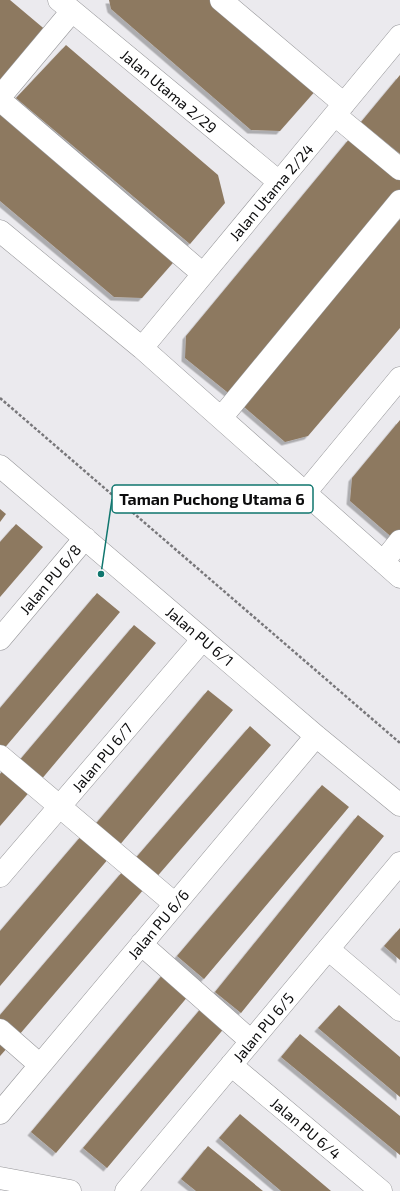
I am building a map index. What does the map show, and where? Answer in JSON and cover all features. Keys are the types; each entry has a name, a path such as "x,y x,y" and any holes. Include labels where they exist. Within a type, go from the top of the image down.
{"street":[{"path":"221,0 340,109 400,169"},
{"path":"65,5 0,99 203,274"},
{"name":"Jalan Utama 2/29","path":"65,5 279,182"},
{"name":"Jalan Utama 2/24","path":"142,348 400,36"},
{"path":"221,418 400,201"},
{"path":"0,231 142,348 400,577"},
{"path":"305,493 400,378"},
{"name":"Jalan PU 6/1","path":"0,466 316,736 400,805"},
{"name":"Jalan PU 6/8","path":"0,639 85,538"},
{"path":"383,562 400,541"},
{"name":"Jalan PU 6/7","path":"0,876 203,638"},
{"name":"Jalan PU 6/6","path":"0,1113 316,736"},
{"path":"0,756 175,904"},
{"name":"Jalan PU 6/5","path":"126,1191 400,863"},
{"path":"141,944 251,1041"},
{"path":"328,949 400,1010"},
{"path":"0,1030 40,1065"},
{"name":"Jalan PU 6/4","path":"231,1064 381,1191"},
{"path":"0,1178 70,1191"}],"path":[{"path":"0,398 400,743"}],"building":[{"path":"0,0 10,0 48,32 0,87"},
{"path":"109,0 212,0 317,89 280,131 251,130 111,9"},
{"path":"66,45 218,175 225,203 190,244 16,98"},
{"path":"400,75 400,154 361,122"},
{"path":"6,108 179,256 142,298 114,297 0,201 0,115"},
{"path":"350,138 400,179 400,195 232,396 185,358 186,336"},
{"path":"400,219 400,328 308,436 285,442 243,406"},
{"path":"400,420 400,534 395,540 350,501 352,478"},
{"path":"0,509 6,514 0,522"},
{"path":"16,524 43,547 0,597 0,542"},
{"path":"97,593 120,612 2,751 0,750 0,708"},
{"path":"134,625 156,643 40,781 18,762"},
{"path":"208,690 233,710 118,847 93,827"},
{"path":"250,726 271,745 154,880 133,861"},
{"path":"6,767 32,789 0,826 0,774"},
{"path":"322,785 349,807 204,979 177,956"},
{"path":"358,815 384,836 241,1013 215,992"},
{"path":"82,835 109,858 0,986 0,931"},
{"path":"123,871 144,889 19,1035 0,1019 0,1015"},
{"path":"400,928 400,960 384,946"},
{"path":"164,973 189,995 56,1153 31,1132"},
{"path":"339,1005 400,1057 400,1097 318,1028"},
{"path":"203,1006 226,1026 107,1168 83,1148"},
{"path":"300,1034 400,1116 400,1155 281,1057"},
{"path":"0,1040 8,1047 0,1056"},
{"path":"240,1114 331,1191 281,1191 219,1138"},
{"path":"208,1146 263,1191 196,1191 181,1179"}],"place":[{"name":"Taman Puchong Utama 6","path":"101,574"}]}
